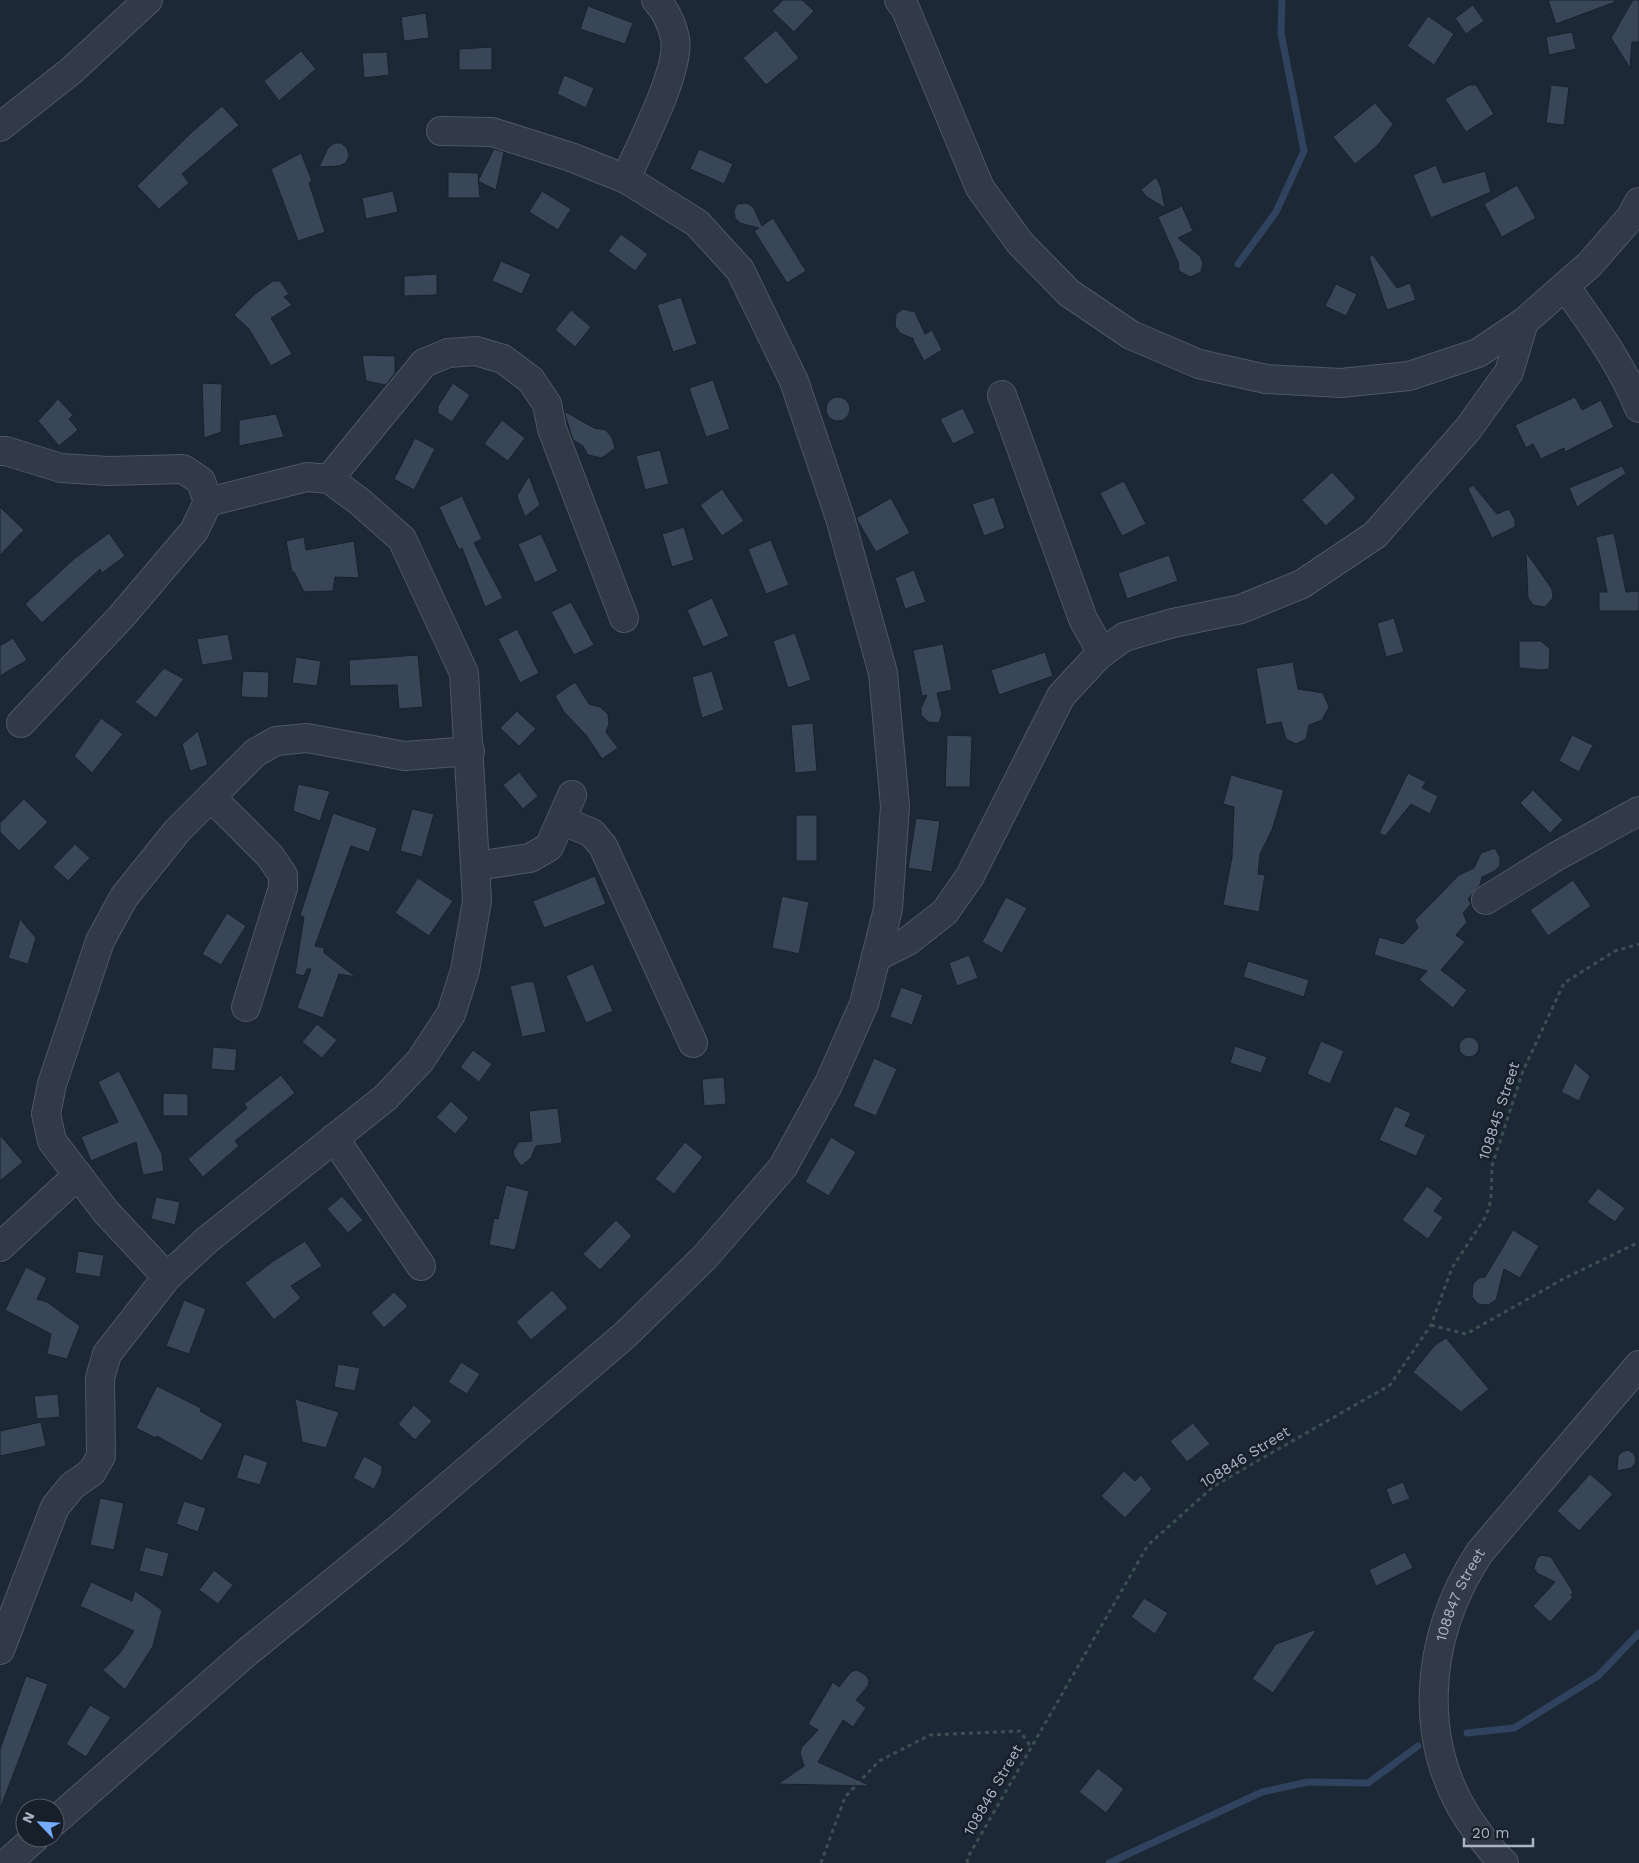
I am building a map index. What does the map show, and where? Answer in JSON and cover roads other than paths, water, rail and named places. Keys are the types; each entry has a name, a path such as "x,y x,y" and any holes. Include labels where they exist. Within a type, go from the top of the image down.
{"street":[{"path":"0,127 71,71 148,0"},
{"path":"626,178 671,72 675,38 664,9 656,0"},
{"path":"900,0 980,188 1020,243 1069,293 1131,335 1209,366 1266,379 1341,383 1409,376 1478,353 1524,322 1565,286 1595,257 1630,218 1639,202"},
{"path":"65,1812 246,1654 395,1532 625,1335 705,1257 783,1167 830,1083 864,1004 888,909 895,806 883,673 840,518 794,381 740,270 696,223 626,178 571,157 492,132 441,131"},
{"path":"1565,286 1611,351 1627,379 1639,408"},
{"path":"876,957 908,941 945,912 970,876 1061,696 1102,652 1124,637 1173,623 1241,609 1302,584 1374,535 1468,429 1509,372 1524,322"},
{"path":"330,479 424,363 448,353 476,351 503,359 531,380 547,404 552,429 624,618"},
{"path":"1002,395 1083,619 1102,652"},
{"path":"0,451 6,451 60,468 108,471 183,469 201,481 208,502 194,532 121,617 21,723"},
{"path":"0,1650 55,1507 72,1486 92,1472 102,1456 100,1378 107,1354 166,1277 207,1240 385,1098 420,1061 451,1014 465,970 477,901 470,751 464,673 402,540 359,501 330,479 307,477 208,502"},
{"path":"166,1277 106,1212 52,1141 46,1114 52,1084 100,940 124,897 176,831 255,753 276,741 307,738 405,756 470,751"},
{"path":"476,866 530,858 549,846 572,794"},
{"path":"211,797 270,856 283,875 283,888 246,1007"},
{"path":"1486,900 1557,856 1639,811"},
{"path":"561,820 592,833 603,846 693,1043"},
{"path":"334,1138 421,1266"},
{"path":"0,1247 78,1175"},
{"name":"108847 Street","path":"1504,1863 1471,1823 1453,1794 1438,1749 1433,1708 1438,1652 1445,1620 1460,1585 1480,1552 1639,1365"},
{"path":"7,1863 24,1848"}],"waterway":[{"path":"1238,264 1276,212 1304,151 1281,33 1282,0"},
{"path":"1467,1733 1514,1728 1598,1676 1639,1633"},
{"path":"1109,1863 1262,1792 1308,1782 1368,1783 1418,1746"}]}
